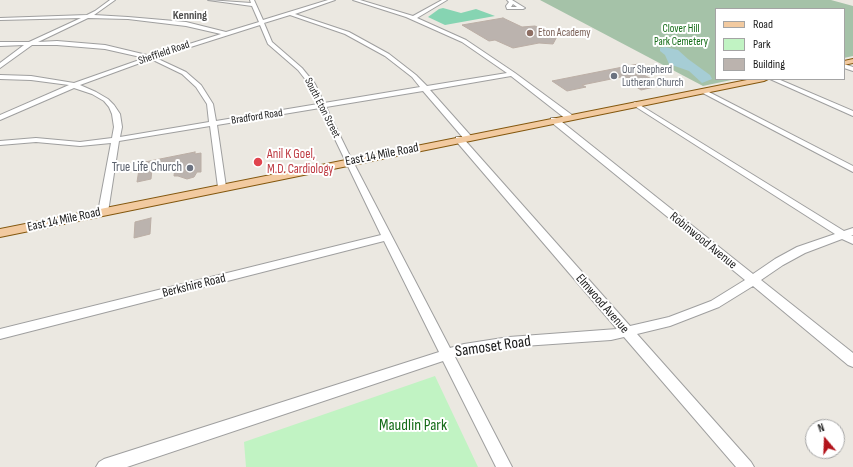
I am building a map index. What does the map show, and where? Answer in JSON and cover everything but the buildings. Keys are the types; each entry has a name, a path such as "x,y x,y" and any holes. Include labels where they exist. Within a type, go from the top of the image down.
{"main road":[{"name":"East 14 Mile Road","path":"0,233 554,120 759,80"}],"street":[{"path":"0,66 31,43 102,9 113,0"},
{"path":"210,0 253,2"},
{"name":"Sheffield Road","path":"0,118 75,85 150,57 333,0"},
{"path":"355,0 413,18 468,44 513,74 569,117"},
{"path":"413,18 445,0"},
{"name":"South Eton Street","path":"253,2 260,23 273,47 307,77 504,467"},
{"name":"Elmwood Avenue","path":"291,14 347,33 372,46 400,65 425,89 464,139 627,332 746,467"},
{"path":"0,19 87,16 167,22 225,33"},
{"path":"0,44 31,43 93,46 122,50 150,57 178,69 199,86 210,104 222,187"},
{"name":"Bradford Road","path":"0,144 36,140 80,144 116,140 513,74"},
{"path":"0,77 48,79 75,85 100,96 112,106 118,122 103,212"},
{"path":"775,80 853,114"},
{"path":"702,91 853,169"},
{"path":"635,104 853,241"},
{"name":"Robinwood Avenue","path":"554,120 853,361"},
{"name":"Samoset Road","path":"104,467 464,349 490,344 594,337 627,332 670,321 715,304 792,255 853,231"},
{"name":"Berkshire Road","path":"0,334 387,237"}],"green space":[{"name":"Clover Hill Park Cemetery","path":"540,0 831,0 853,6 853,56 845,58 845,8 715,8 715,80 731,80 703,86"},
{"path":"443,8 461,13 476,9 495,16 445,25 428,17 439,9"},
{"name":"Maudlin Park","path":"435,376 478,467 246,467 244,442"}],"water":[{"path":"665,47 678,50 710,75 712,79 702,83 689,71 669,64 665,55 660,51 660,48"}],"place":[{"name":"Eton Academy","path":"530,33"},
{"name":"Our Shepherd Lutheran Church","path":"614,76"},
{"name":"Anil K Goel, M.D. Cardiology","path":"258,162"},
{"name":"True Life Church","path":"190,168"}],"district":[{"name":"Kenning","path":"190,16"}]}
